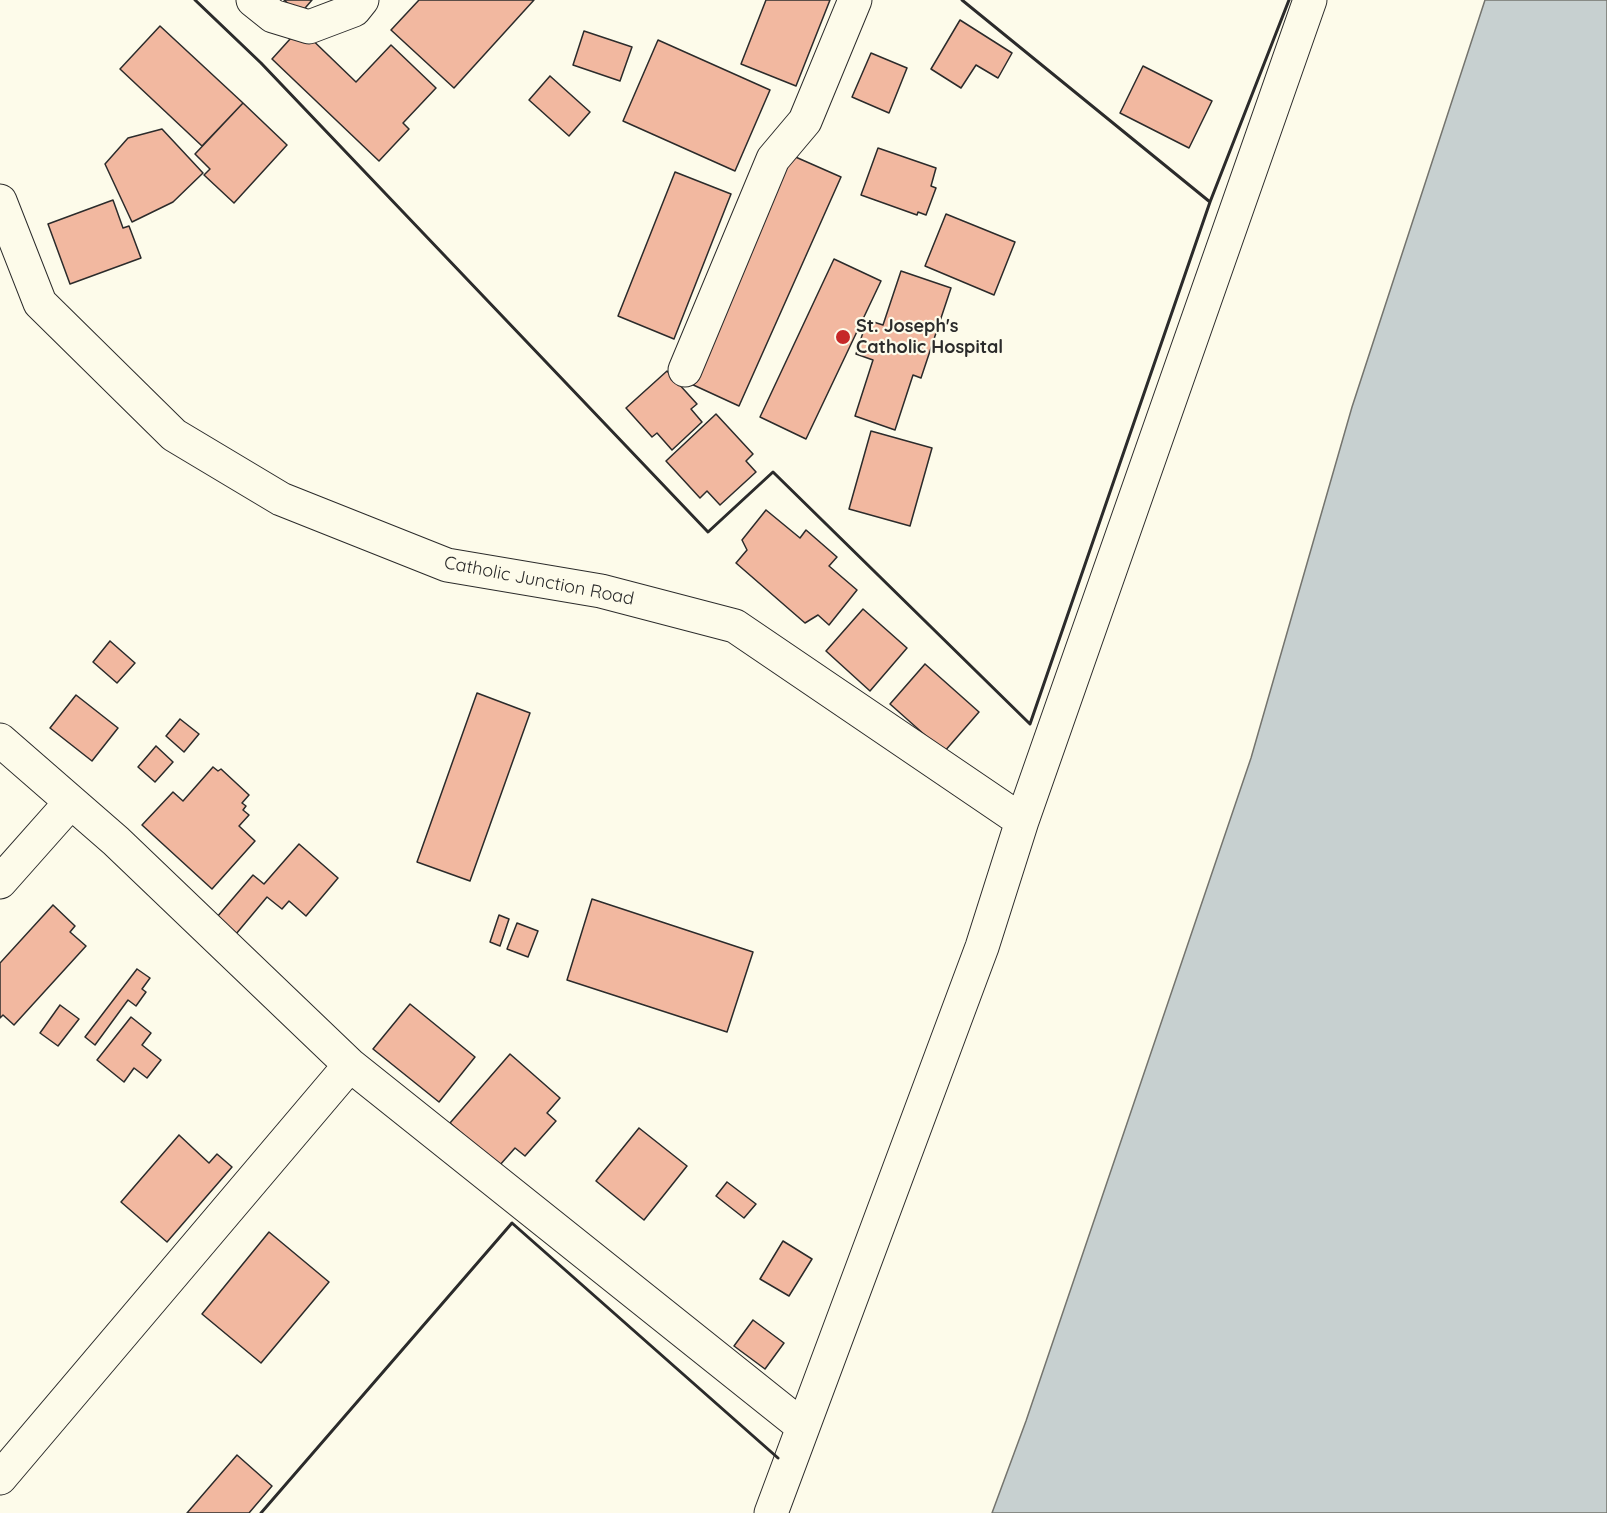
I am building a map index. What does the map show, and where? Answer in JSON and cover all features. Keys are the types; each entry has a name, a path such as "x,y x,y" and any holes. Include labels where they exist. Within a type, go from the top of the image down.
{"street":[{"path":"253,0 273,16 309,27 354,10 362,0"},
{"path":"685,370 773,159 805,121 855,0"},
{"path":"771,1513 982,947 1022,821 1310,0"},
{"name":"Catholic Junction Road","path":"0,201 40,303 174,435 281,499 447,565 601,591 735,626 1022,821"},
{"path":"0,740 116,841 350,1065 802,1426"},
{"path":"0,882 71,802"},
{"path":"0,1478 350,1065"}],"shaded area":[{"path":"1485,0 1607,0 1607,1513 992,1513 1026,1421 1251,758 1352,407"}],"building":[{"path":"284,0 312,0 300,14"},
{"path":"419,0 534,0 454,88 391,30"},
{"path":"766,0 830,0 796,86 741,64"},
{"path":"960,20 1012,53 998,78 976,65 961,88 931,69"},
{"path":"160,26 243,103 202,146 120,69"},
{"path":"300,28 356,82 391,45 436,88 403,123 409,129 379,161 272,59"},
{"path":"584,31 632,47 620,81 573,65"},
{"path":"658,40 770,90 735,171 623,121"},
{"path":"871,53 907,68 889,113 852,97"},
{"path":"1143,66 1212,101 1189,148 1120,113"},
{"path":"550,76 590,112 569,136 529,100"},
{"path":"243,103 287,145 234,203 204,175 210,169 195,154"},
{"path":"162,129 203,173 173,202 132,222 105,164 128,138"},
{"path":"878,148 936,168 931,186 936,188 926,215 918,212 917,215 861,195"},
{"path":"791,155 841,177 739,406 689,383"},
{"path":"675,172 731,194 674,339 618,316"},
{"path":"113,200 123,228 129,226 141,258 70,284 48,224"},
{"path":"946,214 1015,242 994,295 925,266"},
{"path":"834,259 881,281 806,439 760,417"},
{"path":"901,271 951,288 921,378 913,375 895,430 855,416 873,360 856,354 867,320 883,325"},
{"path":"667,371 697,404 691,409 702,422 672,450 657,433 652,437 626,408"},
{"path":"716,414 753,454 746,461 756,472 720,505 707,491 700,498 666,461"},
{"path":"871,431 932,448 910,526 849,509"},
{"path":"766,510 800,538 806,530 837,557 829,566 857,590 829,625 818,615 805,623 736,563 747,550 742,540"},
{"path":"863,609 907,648 870,691 826,651"},
{"path":"110,641 135,663 117,683 93,662"},
{"path":"925,664 979,712 944,752 890,704"},
{"path":"477,693 530,713 470,881 417,862"},
{"path":"76,695 118,728 92,761 50,728"},
{"path":"180,719 199,734 184,752 166,736"},
{"path":"156,746 173,762 155,782 138,767"},
{"path":"213,767 218,771 221,769 249,795 242,803 246,806 243,810 249,815 239,826 255,841 212,889 142,825 173,792 183,801"},
{"path":"299,844 338,878 306,916 289,901 282,909 267,897 236,934 217,917 253,875 264,884"},
{"path":"592,899 753,952 727,1032 567,980"},
{"path":"53,905 75,926 70,932 86,946 14,1025 3,1015 0,1018 0,963"},
{"path":"499,915 509,919 500,946 490,942"},
{"path":"517,923 538,931 528,957 507,949"},
{"path":"137,969 150,978 142,989 146,992 136,1006 128,1000 95,1045 85,1037"},
{"path":"410,1004 475,1057 439,1102 373,1049"},
{"path":"60,1005 79,1019 58,1046 40,1033"},
{"path":"131,1017 151,1033 142,1045 161,1060 147,1078 134,1068 124,1082 97,1060"},
{"path":"510,1054 560,1098 547,1113 556,1121 525,1156 515,1148 499,1166 450,1123"},
{"path":"639,1128 687,1166 644,1220 596,1181"},
{"path":"179,1135 209,1163 217,1154 232,1167 167,1242 121,1202"},
{"path":"727,1182 756,1204 744,1218 716,1196"},
{"path":"269,1232 329,1282 261,1363 202,1314"},
{"path":"783,1241 812,1259 789,1296 760,1279"},
{"path":"753,1320 784,1343 765,1369 734,1346"},
{"path":"237,1455 272,1486 249,1513 187,1513"}],"wall":[{"path":"195,0 261,63 708,532 773,472 1030,724 1210,202 1289,0"},
{"path":"962,0 1210,202"},
{"path":"261,1513 512,1223 778,1458"}],"place":[{"name":"St. Joseph's Catholic Hospital","path":"843,337"}]}
